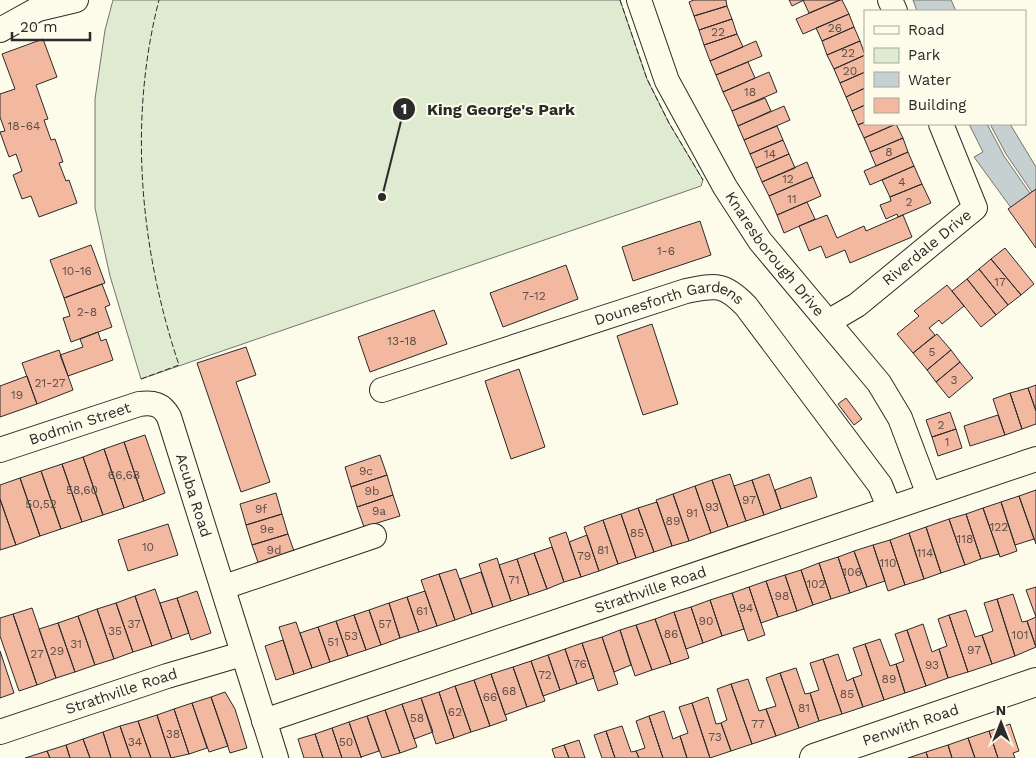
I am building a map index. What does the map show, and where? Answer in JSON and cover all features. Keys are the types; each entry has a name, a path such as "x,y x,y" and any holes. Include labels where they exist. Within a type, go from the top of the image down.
{"street":[{"path":"0,30 37,4 76,0"},
{"name":"Knaresborough Drive","path":"639,0 667,81 724,188 760,241 879,383 900,418 929,495"},
{"name":"Riverdale Drive","path":"828,322 857,305 976,208 941,125"},
{"name":"Dounesforth Gardens","path":"382,390 686,291 712,286 724,287 746,306 856,452 880,485 889,507"},
{"name":"Bodmin Street","path":"0,450 139,404 159,405"},
{"name":"Acuba Road","path":"159,405 169,417 224,587 242,654 276,758"},
{"name":"Strathville Road","path":"264,721 889,507 1036,459"},
{"path":"224,587 374,536"},
{"name":"Strathville Road","path":"0,732 176,673 242,654"},
{"name":"Penwith Road","path":"814,758 1036,682"}],"green space":[{"path":"113,0 620,0 647,79 669,123 703,180 701,186 141,379 110,276 95,208 95,99 105,30"}],"water":[{"path":"913,0 951,0 956,10 917,10"},
{"path":"970,125 988,125 1004,156 1036,202 1036,242 974,157 983,152"},
{"path":"991,125 1011,125 1036,167 1036,198 1006,154"}],"building":[{"path":"694,0 726,0 727,6 694,16 689,2"},
{"path":"789,0 804,0 792,6"},
{"path":"803,0 840,0 809,13"},
{"path":"842,0 849,14 803,34 796,19"},
{"path":"727,6 732,19 699,30 694,16"},
{"path":"849,14 854,27 822,41 816,28"},
{"path":"732,19 737,34 704,45 699,30"},
{"path":"854,27 860,41 827,55 822,41"},
{"path":"737,34 743,47 710,61 704,45"},
{"path":"43,39 57,77 36,85 48,119 44,120 51,140 55,139 63,162 59,163 66,181 69,180 77,203 39,217 31,196 22,199 13,175 22,171 16,154 9,157 0,132 5,131 0,117 0,94 15,89 2,54"},
{"path":"756,41 762,56 716,75 710,61"},
{"path":"860,41 864,52 864,55 834,69 827,55"},
{"path":"864,55 864,72 840,83 834,69"},
{"path":"748,62 755,78 723,92 716,75"},
{"path":"769,72 777,92 732,111 723,92"},
{"path":"864,72 864,88 846,97 840,83"},
{"path":"864,88 864,105 852,111 846,97"},
{"path":"765,98 771,111 738,126 732,111"},
{"path":"864,105 864,122 858,125 852,111"},
{"path":"784,106 790,120 744,140 738,126"},
{"path":"864,122 864,125 894,125 864,138 858,125"},
{"path":"896,125 903,138 870,152 864,138"},
{"path":"777,126 783,140 750,154 744,140"},
{"path":"903,138 908,152 876,166 870,152"},
{"path":"783,140 789,154 756,168 750,154"},
{"path":"908,152 914,166 870,185 864,171"},
{"path":"789,154 795,168 762,182 756,168"},
{"path":"807,162 813,177 769,196 762,182"},
{"path":"914,166 922,184 890,197 882,180"},
{"path":"813,177 821,196 777,215 769,196"},
{"path":"922,184 931,203 898,217 897,214 886,219 880,205 891,201 890,197"},
{"path":"1036,189 1036,248 1008,209"},
{"path":"807,202 815,219 784,233 777,215"},
{"path":"827,215 837,238 864,226 866,231 903,215 912,237 850,263 845,250 826,258 821,246 809,251 799,226"},
{"path":"700,221 711,255 633,281 622,247"},
{"path":"91,245 105,283 64,298 50,260"},
{"path":"1005,248 1034,284 1021,295 991,259"},
{"path":"991,259 1021,295 1008,305 979,269"},
{"path":"566,265 578,299 503,327 490,293"},
{"path":"979,269 1008,305 996,315 967,279"},
{"path":"967,279 996,315 981,327 952,291"},
{"path":"102,284 110,305 105,307 112,327 71,342 63,318 70,316 64,298"},
{"path":"947,285 964,306 942,324 939,320 929,328 935,335 913,353 897,334 919,316 914,311"},
{"path":"434,310 447,344 370,372 358,337"},
{"path":"652,324 678,404 643,415 617,336"},
{"path":"98,332 101,341 106,339 113,360 68,376 60,355 83,347 80,339"},
{"path":"937,334 951,350 927,370 913,353"},
{"path":"246,347 256,375 236,382 270,482 241,492 197,363"},
{"path":"59,350 73,390 37,404 22,363"},
{"path":"951,350 960,362 936,382 927,370"},
{"path":"960,362 973,378 949,398 936,382"},
{"path":"519,369 545,447 511,459 485,381"},
{"path":"27,376 37,404 0,417 0,386"},
{"path":"1036,385 1036,411 1028,388"},
{"path":"1028,388 1036,411 1036,424 1022,429 1010,393"},
{"path":"1010,393 1022,429 1005,435 993,399"},
{"path":"846,398 862,419 854,425 838,404"},
{"path":"950,412 956,429 932,437 926,420"},
{"path":"998,415 1005,435 970,446 964,426"},
{"path":"956,429 962,448 938,456 932,437"},
{"path":"145,435 165,493 144,501 124,442"},
{"path":"124,442 144,501 124,508 104,449"},
{"path":"104,449 124,508 103,515 83,457"},
{"path":"380,455 387,475 351,487 345,467"},
{"path":"83,457 103,515 82,522 62,464"},
{"path":"62,464 82,522 61,529 41,471"},
{"path":"41,471 61,529 40,536 20,478"},
{"path":"730,474 746,521 728,527 712,480"},
{"path":"769,474 781,509 764,515 752,480"},
{"path":"387,475 393,495 357,507 351,487"},
{"path":"811,477 817,497 781,509 775,490"},
{"path":"20,478 40,536 16,545 0,499 0,485"},
{"path":"712,480 728,527 711,533 695,486"},
{"path":"752,480 764,515 746,521 734,486"},
{"path":"695,486 711,533 689,541 673,494"},
{"path":"1036,490 1036,544 1019,496"},
{"path":"276,493 282,514 246,525 240,504"},
{"path":"673,494 689,541 672,546 656,500"},
{"path":"393,495 400,516 364,527 357,507"},
{"path":"1019,496 1034,539 1015,545 1001,502"},
{"path":"0,499 16,545 0,550"},
{"path":"657,502 672,546 654,552 638,508"},
{"path":"1001,502 1017,551 1000,557 983,508"},
{"path":"638,508 654,552 636,558 621,514"},
{"path":"983,508 999,554 981,559 966,514"},
{"path":"282,514 288,534 252,545 246,525"},
{"path":"621,514 636,558 618,564 603,520"},
{"path":"966,514 981,559 965,565 949,519"},
{"path":"949,519 965,565 941,573 926,527"},
{"path":"603,520 618,564 599,571 584,527"},
{"path":"168,524 178,555 128,571 118,540"},
{"path":"926,527 941,573 924,579 909,533"},
{"path":"566,532 581,577 564,582 549,538"},
{"path":"909,533 924,579 905,585 890,540"},
{"path":"288,534 295,554 259,565 252,545"},
{"path":"587,535 599,571 581,577 569,542"},
{"path":"890,540 905,585 888,591 873,545"},
{"path":"873,545 885,581 867,587 854,551"},
{"path":"552,547 564,582 547,589 534,553"},
{"path":"854,551 867,587 850,593 838,557"},
{"path":"534,553 547,589 529,595 517,559"},
{"path":"838,557 850,593 831,599 819,563"},
{"path":"497,558 511,601 493,607 479,564"},
{"path":"517,559 529,595 511,601 499,565"},
{"path":"819,563 831,599 813,605 801,570"},
{"path":"456,569 472,614 455,620 439,574"},
{"path":"801,570 813,605 797,611 785,575"},
{"path":"481,572 493,607 472,614 460,579"},
{"path":"439,574 455,620 437,626 421,580"},
{"path":"785,575 797,611 778,617 766,581"},
{"path":"766,581 778,617 761,623 749,587"},
{"path":"749,587 765,635 748,641 732,593"},
{"path":"1036,587 1036,617 1026,590"},
{"path":"155,589 172,639 152,646 135,596"},
{"path":"197,591 211,633 191,640 177,598"},
{"path":"425,591 437,626 419,632 407,597"},
{"path":"732,593 744,629 722,636 710,600"},
{"path":"1013,594 1022,622 1027,621 1036,647 1015,656 997,599"},
{"path":"135,596 152,646 133,652 116,603"},
{"path":"407,597 419,632 400,638 389,603"},
{"path":"177,598 189,633 172,639 160,603"},
{"path":"997,599 1015,656 992,664 982,635 993,631 984,603"},
{"path":"710,600 722,636 703,643 691,607"},
{"path":"116,603 133,652 114,659 97,609"},
{"path":"389,603 400,638 381,645 369,610"},
{"path":"691,607 703,643 686,649 674,612"},
{"path":"32,608 56,678 37,685 13,614"},
{"path":"97,609 114,659 95,665 78,616"},
{"path":"369,610 381,645 366,650 354,615"},
{"path":"966,610 975,637 982,635 992,664 968,672 949,615"},
{"path":"674,612 689,658 671,664 655,619"},
{"path":"13,614 37,685 19,691 0,636 0,618"},
{"path":"354,615 366,650 348,656 336,621"},
{"path":"949,615 968,672 948,678 939,649 947,646 938,619"},
{"path":"78,616 95,665 75,672 58,623"},
{"path":"1036,617 1036,647 1027,621"},
{"path":"655,619 671,664 652,670 636,625"},
{"path":"336,621 348,656 330,662 318,627"},
{"path":"296,622 312,668 294,674 279,627"},
{"path":"58,623 75,672 56,678 39,629"},
{"path":"923,624 932,652 939,649 948,678 926,686 907,630"},
{"path":"636,625 652,670 635,676 620,630"},
{"path":"318,627 330,662 312,668 300,633"},
{"path":"620,630 631,665 614,672 602,637"},
{"path":"907,630 926,686 905,693 896,664 904,661 895,634"},
{"path":"602,637 618,684 598,691 582,643"},
{"path":"880,639 890,666 896,664 905,693 884,700 865,644"},
{"path":"283,640 294,674 276,680 265,646"},
{"path":"582,643 594,678 577,684 565,649"},
{"path":"865,644 884,700 863,707 853,678 862,675 853,648"},
{"path":"565,649 577,684 560,690 548,655"},
{"path":"0,651 14,693 0,698"},
{"path":"838,654 847,681 853,678 863,707 842,714 823,659"},
{"path":"548,655 560,690 543,696 531,661"},
{"path":"823,659 842,714 819,721 810,693 819,690 810,663"},
{"path":"531,661 545,701 527,707 513,667"},
{"path":"513,667 527,707 505,715 491,674"},
{"path":"796,668 805,694 810,693 819,721 799,728 780,673"},
{"path":"780,673 799,728 776,736 766,709 776,706 766,678"},
{"path":"491,674 507,720 490,726 474,680"},
{"path":"748,679 759,711 766,709 776,736 752,744 731,684"},
{"path":"474,680 490,726 471,732 455,686"},
{"path":"731,684 752,744 731,751 721,723 727,720 717,689"},
{"path":"455,686 471,732 454,738 439,692"},
{"path":"225,692 235,709 247,748 230,753 211,697"},
{"path":"439,692 454,738 436,744 421,698"},
{"path":"211,697 228,746 209,752 192,703"},
{"path":"708,697 716,724 721,723 731,751 710,758 692,703"},
{"path":"421,698 433,732 414,739 402,704"},
{"path":"192,703 207,748 189,754 174,709"},
{"path":"692,703 710,758 687,758 680,736 688,733 679,707"},
{"path":"402,704 417,747 400,753 385,710"},
{"path":"174,709 189,754 171,758 157,715"},
{"path":"385,710 400,753 382,758 367,716"},
{"path":"664,711 673,739 680,736 687,758 663,758 649,716"},
{"path":"157,715 171,758 151,758 138,721"},
{"path":"367,716 379,751 361,757 349,722"},
{"path":"649,716 663,758 639,758 636,751 645,748 636,721"},
{"path":"138,721 151,758 131,758 120,726"},
{"path":"349,722 362,758 342,758 332,728"},
{"path":"1010,724 1019,751 1013,753 1015,758 998,758 989,731"},
{"path":"120,726 131,758 111,758 103,732"},
{"path":"622,726 631,752 636,751 639,758 615,758 606,731"},
{"path":"332,728 342,758 323,758 315,734"},
{"path":"606,731 615,758 602,758 594,735"},
{"path":"989,731 998,758 975,758 968,738"},
{"path":"103,732 111,758 90,758 83,739"},
{"path":"315,734 323,758 304,758 298,739"},
{"path":"968,738 975,758 952,758 948,745"},
{"path":"83,739 90,758 70,758 66,745"},
{"path":"579,740 585,758 569,758 564,745"},
{"path":"66,745 70,758 50,758 47,751"},
{"path":"564,745 569,758 555,758 552,749"},
{"path":"948,745 952,758 928,758 926,752"},
{"path":"47,751 50,758 25,758"},
{"path":"926,752 928,758 908,758"}],"fence":[{"path":"141,379 179,365 155,276 147,230 143,184 141,138 144,91 149,45 159,0"},
{"path":"620,0 647,79 669,123 703,180"}],"place":[{"name":"King George's Park","path":"382,197"}]}
